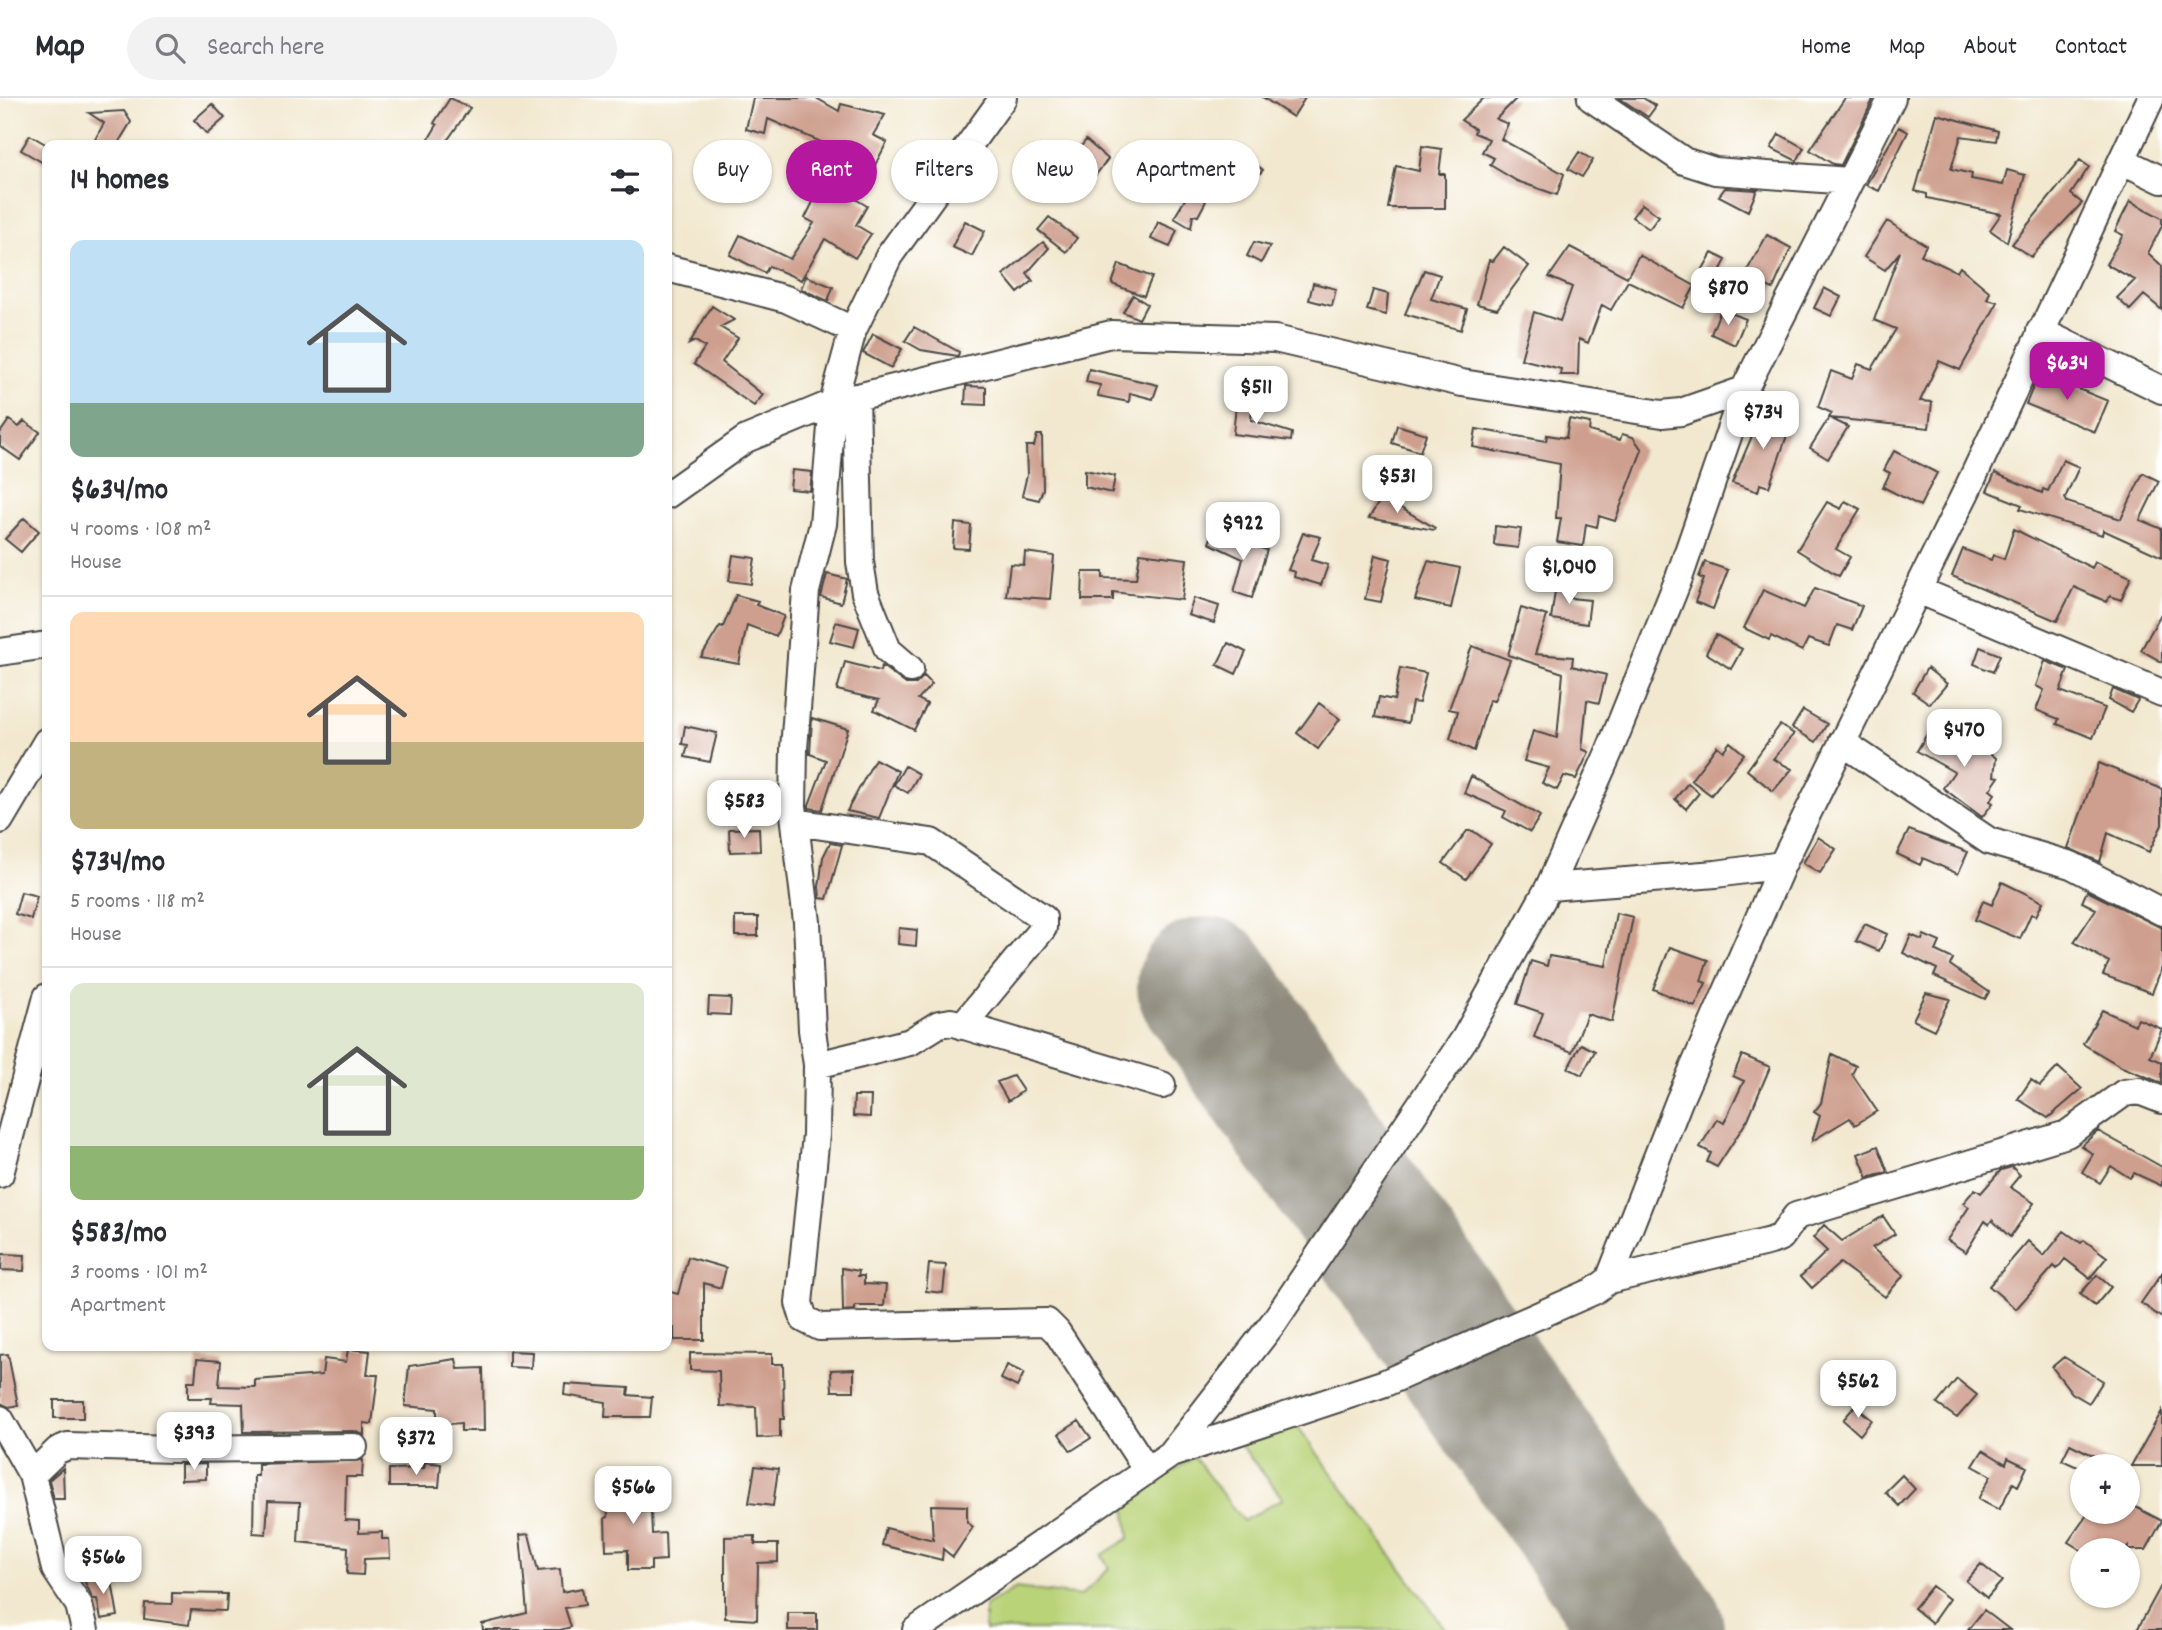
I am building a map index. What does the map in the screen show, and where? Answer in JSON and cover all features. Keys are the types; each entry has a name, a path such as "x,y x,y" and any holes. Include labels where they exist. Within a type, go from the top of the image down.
{"street":[{"path":"1003,98 894,247 853,330 823,524 806,591 794,749 795,822 807,922 812,1030 817,1065 816,1135 799,1303 804,1319 820,1327 1047,1322 1057,1332 1147,1470"},
{"path":"1591,98 1684,161 1698,166 1715,171 1849,181"},
{"path":"1171,1454 1274,1322 1465,1038 1549,887 1609,752 1679,578 1744,390 1892,98"},
{"path":"1609,1280 1679,1101 1782,865 1918,590 2151,98"},
{"path":"2123,161 2162,180"},
{"path":"672,269 786,299 853,330"},
{"path":"2040,331 2162,390"},
{"path":"672,492 747,439 844,400 1099,336 1126,333 1275,340 1462,383 1662,414 1681,412 1744,390"},
{"path":"844,400 864,593 888,650 910,669"},
{"path":"1918,590 2162,693"},
{"path":"0,652 42,646"},
{"path":"1842,742 1989,841 2071,865 2162,912"},
{"path":"0,820 42,761"},
{"path":"795,822 931,842 1043,918 1043,928 962,1026"},
{"path":"1549,887 1716,874 1782,865"},
{"path":"0,1174 42,1016"},
{"path":"817,1065 910,1042 945,1022 1162,1085"},
{"path":"916,1630 1171,1454 1385,1383 1594,1291 1609,1280 1771,1241 1781,1237 1796,1216 2067,1134 2124,1093 2139,1091 2162,1100"},
{"path":"0,1419 32,1475 55,1569 79,1605 85,1630"},
{"path":"32,1475 58,1450 68,1446 173,1449 354,1447"}],"green space":[{"path":"1285,1409 1446,1630 985,1630 985,1606 1016,1588 1081,1596 1109,1568 1102,1555 1129,1538 1125,1503 1194,1457 1243,1521 1283,1498 1233,1436"}],"building":[{"path":"450,98 470,108 448,140 428,140 437,125 434,123"},
{"path":"753,98 816,98 839,111 841,104 885,115 873,135 887,142 877,161 877,140 816,140 768,119 765,134 746,129"},
{"path":"1264,98 1305,98 1293,117"},
{"path":"1484,98 1517,98 1496,119 1508,124 1501,139 1564,174 1557,195 1517,181 1490,165 1494,158 1482,152 1489,139 1474,133 1475,129 1461,120"},
{"path":"1619,98 1643,98 1656,106 1648,117"},
{"path":"1845,98 1874,98 1841,165 1833,164 1810,150"},
{"path":"212,104 225,118 207,134 194,120"},
{"path":"124,111 131,122 120,140 95,140 104,123 89,113"},
{"path":"1937,114 1998,131 1996,141 1961,136 1951,169 1972,174 1971,179 2003,185 2007,170 2025,175 2007,242 1990,230 2001,214 1927,198 1927,194 1915,191"},
{"path":"1899,127 1908,132 1879,191 1866,185"},
{"path":"1779,134 1804,148 1797,161 1771,148"},
{"path":"30,135 42,142 42,162 21,150"},
{"path":"1422,146 1442,149 1439,174 1445,174 1445,208 1388,208 1396,166 1419,171"},
{"path":"1098,150 1108,159 1098,172"},
{"path":"1579,152 1593,160 1582,177 1568,169"},
{"path":"2080,160 2089,167 2071,194 2082,203 2031,257 2012,244"},
{"path":"1725,188 1757,190 1748,211 1719,196"},
{"path":"2130,201 2162,218 2162,226 2148,253 2162,266 2162,310 2144,295 2130,310 2117,298 2135,280 2106,264 2123,235 2115,231"},
{"path":"812,203 862,203 867,206 856,225 871,234 855,258 825,239 801,280 769,266 765,273 730,255 740,235 790,259 814,223 805,218"},
{"path":"1183,203 1205,203 1198,216 1193,215 1191,228 1174,218"},
{"path":"1642,204 1659,216 1649,229 1632,217"},
{"path":"1049,217 1077,238 1066,252 1038,230"},
{"path":"965,221 985,231 972,256 952,247"},
{"path":"1887,221 1926,245 1921,255 1957,272 1960,267 1990,292 1987,299 1998,302 1960,370 1939,361 1920,401 1932,402 1929,428 1830,418 1848,427 1828,459 1810,448 1832,413 1818,407 1831,371 1852,379 1858,364 1872,369 1896,329 1874,320 1900,252 1885,270 1864,257"},
{"path":"1158,222 1177,230 1170,247 1151,239"},
{"path":"1767,235 1791,248 1773,289 1744,276"},
{"path":"1043,242 1049,248 1027,273 1033,281 1018,293 1003,275"},
{"path":"1254,242 1270,246 1261,263 1247,256"},
{"path":"1504,247 1529,266 1497,309 1477,304 1489,260 1493,261"},
{"path":"1570,247 1627,277 1639,255 1695,286 1683,308 1628,281 1611,310 1602,305 1588,343 1579,339 1578,375 1560,375 1561,369 1521,359 1534,312 1560,321 1572,287 1549,277"},
{"path":"1712,253 1726,260 1713,284 1699,276"},
{"path":"1119,264 1152,277 1144,296 1112,284"},
{"path":"1424,270 1440,275 1431,299 1467,309 1461,330 1405,314"},
{"path":"806,276 833,287 828,301 801,289"},
{"path":"1313,283 1336,289 1332,306 1309,300"},
{"path":"1824,288 1841,297 1831,316 1814,308"},
{"path":"1373,290 1388,294 1386,315 1367,310"},
{"path":"1133,295 1147,304 1139,319 1123,312"},
{"path":"712,306 734,320 720,327 738,338 722,362 763,395 754,406 694,364 705,347 695,341 689,344"},
{"path":"1721,309 1746,319 1735,345 1711,334"},
{"path":"914,327 959,352 958,356 921,350 905,341"},
{"path":"873,334 902,349 891,368 863,353"},
{"path":"1089,369 1158,385 1153,399 1130,393 1129,402 1098,396 1100,385 1086,382"},
{"path":"2039,373 2108,401 2095,432 2026,404"},
{"path":"966,386 986,387 986,405 965,404"},
{"path":"1236,405 1252,407 1251,420 1292,433 1291,441 1233,434"},
{"path":"1764,408 1793,418 1769,487 1760,484 1758,492 1732,483"},
{"path":"1569,419 1590,423 1589,431 1620,440 1622,434 1633,437 1642,450 1615,521 1599,516 1597,527 1586,524 1583,546 1557,542 1561,518 1556,518 1560,464 1473,447 1476,429 1546,441 1547,435 1566,438"},
{"path":"9,420 19,427 24,421 40,432 20,460 0,446 0,433"},
{"path":"1397,425 1426,434 1420,452 1392,443"},
{"path":"1037,435 1042,435 1043,489 1039,500 1022,496 1027,475 1026,446 1034,446"},
{"path":"1894,451 1937,473 1920,506 1883,487 1890,473 1884,470"},
{"path":"2063,460 2079,467 2065,498 2067,502 2121,519 2143,473 2159,481 2140,520 2162,529 2162,557 2103,530 2102,535 2020,509 2022,505 1987,491 1995,473 2042,493 2043,489 2048,491"},
{"path":"792,470 812,472 810,491 790,489"},
{"path":"1085,470 1115,476 1112,493 1085,487"},
{"path":"1382,497 1435,528 1434,530 1369,518"},
{"path":"1845,501 1860,509 1836,549 1850,557 1839,576 1797,550 1827,502 1841,509"},
{"path":"24,518 39,531 21,552 5,539"},
{"path":"955,523 971,525 969,549 953,548"},
{"path":"1495,526 1521,529 1518,548 1494,545"},
{"path":"2014,529 2092,568 2095,562 2131,577 2121,600 2110,596 2107,602 2074,587 2057,621 1952,576 1963,549 1991,560 1993,555 2004,559"},
{"path":"1213,533 1267,550 1252,598 1234,592 1243,559 1209,543"},
{"path":"1303,533 1321,537 1311,560 1328,565 1321,585 1294,577 1295,572 1288,570"},
{"path":"1025,552 1054,556 1050,599 1006,596 1010,564 1024,565"},
{"path":"1140,553 1187,559 1182,600 1113,592 1113,600 1082,600 1083,572 1103,572 1103,578 1136,579"},
{"path":"733,555 755,558 751,584 729,581"},
{"path":"1375,555 1391,559 1381,602 1365,599"},
{"path":"1428,561 1460,568 1451,608 1415,600"},
{"path":"1705,562 1728,570 1713,609 1695,602 1704,579 1699,577"},
{"path":"827,574 847,579 841,603 821,597"},
{"path":"1556,584 1571,586 1570,598 1590,600 1587,624 1551,619"},
{"path":"1815,588 1862,606 1852,630 1837,625 1829,646 1808,639 1802,651 1771,636 1769,640 1744,628 1763,590 1804,608"},
{"path":"736,595 758,601 756,605 784,616 776,636 747,625 739,664 701,657 720,626 723,627"},
{"path":"1194,598 1219,606 1214,623 1188,615"},
{"path":"1521,608 1547,616 1535,654 1573,657 1572,666 1606,675 1599,703 1587,700 1582,749 1589,752 1576,779 1564,776 1557,790 1542,783 1549,768 1524,761 1533,731 1557,738 1563,673 1508,655"},
{"path":"2162,612 2162,662 2141,650"},
{"path":"836,622 859,628 854,647 830,641"},
{"path":"1716,635 1742,649 1731,669 1706,653"},
{"path":"1228,643 1246,652 1236,674 1217,665"},
{"path":"1472,646 1510,660 1494,701 1489,700 1474,751 1450,739 1458,711 1449,709"},
{"path":"1980,647 2000,655 1993,672 1974,664"},
{"path":"2045,661 2068,670 2060,691 2105,708 2093,738 2057,724 2059,719 2036,710 2044,690 2036,686"},
{"path":"845,662 880,671 882,666 906,684 916,684 924,676 932,684 918,699 927,704 914,730 874,710 879,700 837,690"},
{"path":"1400,668 1426,673 1419,703 1412,702 1408,723 1375,717 1379,697 1394,700"},
{"path":"1927,668 1947,684 1930,704 1913,692"},
{"path":"2113,689 2138,700 2131,712 2109,700"},
{"path":"1319,703 1340,719 1318,749 1297,733"},
{"path":"1803,710 1827,724 1816,742 1792,728"},
{"path":"812,718 848,729 822,810 809,808 826,760 810,754"},
{"path":"1780,725 1794,734 1773,759 1792,769 1773,791 1747,770"},
{"path":"685,726 717,733 710,762 685,757 688,745 682,744"},
{"path":"1931,727 1965,747 1971,739 1996,758 1994,776 1999,777 1990,790 1995,794 1990,801 1993,803 1982,817 1943,788 1954,772 1917,751"},
{"path":"1730,742 1744,754 1711,795 1691,780 1717,746 1723,751"},
{"path":"875,759 898,771 879,818 847,811"},
{"path":"2099,763 2162,789 2162,825 2149,852 2108,833 2100,862 2068,848"},
{"path":"905,766 919,774 908,793 894,785"},
{"path":"1471,776 1540,816 1530,832 1503,817 1506,811 1464,793"},
{"path":"1688,783 1699,793 1686,809 1675,799"},
{"path":"759,828 760,851 730,852 729,829"},
{"path":"1909,830 1968,852 1958,874 1923,858 1920,865 1897,854"},
{"path":"1467,831 1473,831 1491,844 1466,879 1443,863"},
{"path":"1818,837 1836,849 1820,873 1803,863"},
{"path":"830,843 842,845 827,899 820,898 819,887 823,857"},
{"path":"2002,882 2043,902 2036,916 2031,914 2020,939 1975,920 1983,901 1992,905"},
{"path":"2087,891 2162,928 2162,967 2152,993 2103,975 2109,962 2074,942 2096,909 2082,902"},
{"path":"21,892 37,896 31,919 15,914"},
{"path":"1616,913 1633,917 1612,1022 1587,1014 1572,1052 1534,1037 1543,1013 1517,1004 1531,961 1547,966 1549,956 1606,966"},
{"path":"735,917 758,917 758,936 735,936"},
{"path":"1865,924 1887,934 1879,951 1856,941"},
{"path":"899,928 917,930 916,946 898,944"},
{"path":"1911,935 1922,940 1924,935 1940,942 1936,951 1953,959 1950,965 1989,992 1985,999 1934,976 1937,969 1903,953"},
{"path":"1670,947 1708,960 1701,981 1706,983 1695,1007 1653,989"},
{"path":"1926,993 1950,999 1934,1030 1913,1020"},
{"path":"709,997 731,998 730,1015 708,1014"},
{"path":"2102,1010 2135,1025 2138,1019 2162,1029 2150,1057 2162,1062 2162,1083 2122,1067 2083,1044"},
{"path":"1581,1044 1595,1051 1582,1075 1568,1068"},
{"path":"1832,1054 1856,1066 1852,1074 1877,1111 1855,1125 1850,1118 1812,1141 1820,1116 1814,1112 1821,1103"},
{"path":"1742,1055 1770,1067 1748,1119 1717,1167 1707,1162 1711,1153 1700,1147 1717,1119 1724,1123 1744,1081 1733,1076"},
{"path":"2058,1067 2082,1089 2048,1118 2018,1099 2031,1080 2040,1086"},
{"path":"1013,1076 1023,1091 1008,1101 997,1082"},
{"path":"854,1096 871,1096 870,1117 853,1116"},
{"path":"2098,1131 2162,1167 2162,1186 2134,1173 2130,1178 2111,1166 2100,1183 2082,1172 2093,1154 2081,1146"},
{"path":"1878,1146 1888,1172 1868,1178 1858,1154"},
{"path":"2012,1167 2020,1175 2010,1187 2034,1203 2010,1237 1992,1220 1989,1224 1985,1221 1966,1252 1947,1240 1969,1207 1963,1203 1975,1189 1981,1193 2001,1170"},
{"path":"1883,1216 1895,1234 1872,1248 1904,1275 1885,1297 1840,1263 1812,1288 1801,1276 1827,1251 1813,1238 1824,1225 1842,1241"},
{"path":"2064,1231 2081,1243 2084,1240 2107,1257 2090,1278 2065,1259 2057,1269 2054,1266 2016,1309 1989,1286 2028,1241 2044,1256"},
{"path":"2,1254 25,1255 24,1271 1,1270"},
{"path":"688,1257 726,1268 721,1288 704,1283 704,1340 674,1340 672,1292 678,1294"},
{"path":"929,1264 946,1265 943,1293 926,1291"},
{"path":"842,1268 859,1271 858,1276 864,1276 864,1284 886,1285 884,1306 855,1306 855,1310 843,1311"},
{"path":"2162,1273 2162,1318 2141,1303"},
{"path":"2097,1275 2111,1287 2095,1306 2080,1294"},
{"path":"348,1351 370,1351 367,1375 378,1375 372,1424 364,1423 364,1435 354,1431 244,1432 243,1404 211,1403 212,1398 188,1398 188,1381 195,1381 197,1359 221,1361 219,1386 255,1387 255,1380 322,1375 324,1359 346,1362"},
{"path":"509,1351 532,1352 531,1368 509,1367"},
{"path":"690,1353 772,1354 772,1364 783,1364 784,1419 780,1419 780,1437 757,1438 756,1407 720,1406 719,1371 690,1370"},
{"path":"8,1354 18,1405 9,1407 0,1403 0,1355"},
{"path":"2064,1357 2103,1381 2089,1403 2072,1393 2052,1367"},
{"path":"456,1359 458,1369 483,1368 484,1431 461,1431 461,1423 437,1425 437,1409 405,1406 409,1366"},
{"path":"1007,1365 1024,1373 1017,1387 1001,1379"},
{"path":"854,1369 854,1391 832,1391 831,1370"},
{"path":"1957,1379 1977,1395 1957,1418 1937,1404"},
{"path":"565,1384 629,1388 628,1395 652,1397 650,1417 605,1417 606,1402 564,1395"},
{"path":"54,1400 83,1400 83,1418 54,1418"},
{"path":"1855,1406 1872,1420 1860,1435 1843,1420"},
{"path":"2162,1411 2162,1466 2140,1466 2140,1454 2138,1454"},
{"path":"1079,1421 1091,1438 1071,1451 1059,1434"},
{"path":"2070,1444 2091,1454 2070,1454 2070,1464 2062,1460"},
{"path":"1983,1450 2006,1464 2008,1458 2027,1467 2018,1486 2013,1483 1999,1510 1978,1499 1991,1476 1973,1466"},
{"path":"363,1460 362,1477 346,1477 345,1520 359,1521 359,1533 382,1532 382,1539 389,1539 390,1558 364,1559 363,1575 347,1574 348,1547 298,1542 300,1502 268,1501 266,1534 253,1533 254,1476 258,1476 258,1464"},
{"path":"425,1462 441,1464 439,1487 389,1487 389,1469 424,1468"},
{"path":"206,1464 206,1479 181,1480 181,1465"},
{"path":"755,1466 778,1469 773,1506 749,1503"},
{"path":"63,1468 64,1499 54,1499 49,1480"},
{"path":"616,1473 640,1473 641,1512 651,1511 652,1534 665,1533 666,1560 651,1561 651,1570 628,1570 628,1550 606,1551 605,1518 608,1517 607,1504 617,1504"},
{"path":"1902,1475 1915,1489 1899,1506 1885,1492"},
{"path":"931,1505 967,1506 967,1522 973,1527 953,1557 943,1549 942,1560 882,1545 886,1528 933,1540"},
{"path":"2140,1509 2162,1521 2146,1550 2140,1550 2140,1538 2071,1538 2081,1524 2140,1524"},
{"path":"529,1534 538,1571 560,1569 562,1592 582,1588 585,1605 565,1608 571,1627 560,1630 483,1630 482,1624 527,1613 520,1535"},
{"path":"755,1536 755,1544 778,1544 778,1562 758,1563 757,1620 725,1618 725,1537"},
{"path":"1981,1564 2002,1581 1987,1598 1966,1581"},
{"path":"111,1576 118,1616 101,1619 97,1599 93,1599 84,1580"},
{"path":"2162,1584 2162,1630 2137,1630"},
{"path":"1932,1586 1949,1599 1932,1623 1914,1608"},
{"path":"172,1593 227,1594 226,1611 191,1610 189,1625 144,1619 145,1603 172,1604"},
{"path":"1984,1610 2010,1630 1968,1630"},
{"path":"788,1613 817,1613 817,1630 788,1630"}],"runway":[{"path":"1206,986 1655,1630"}]}
